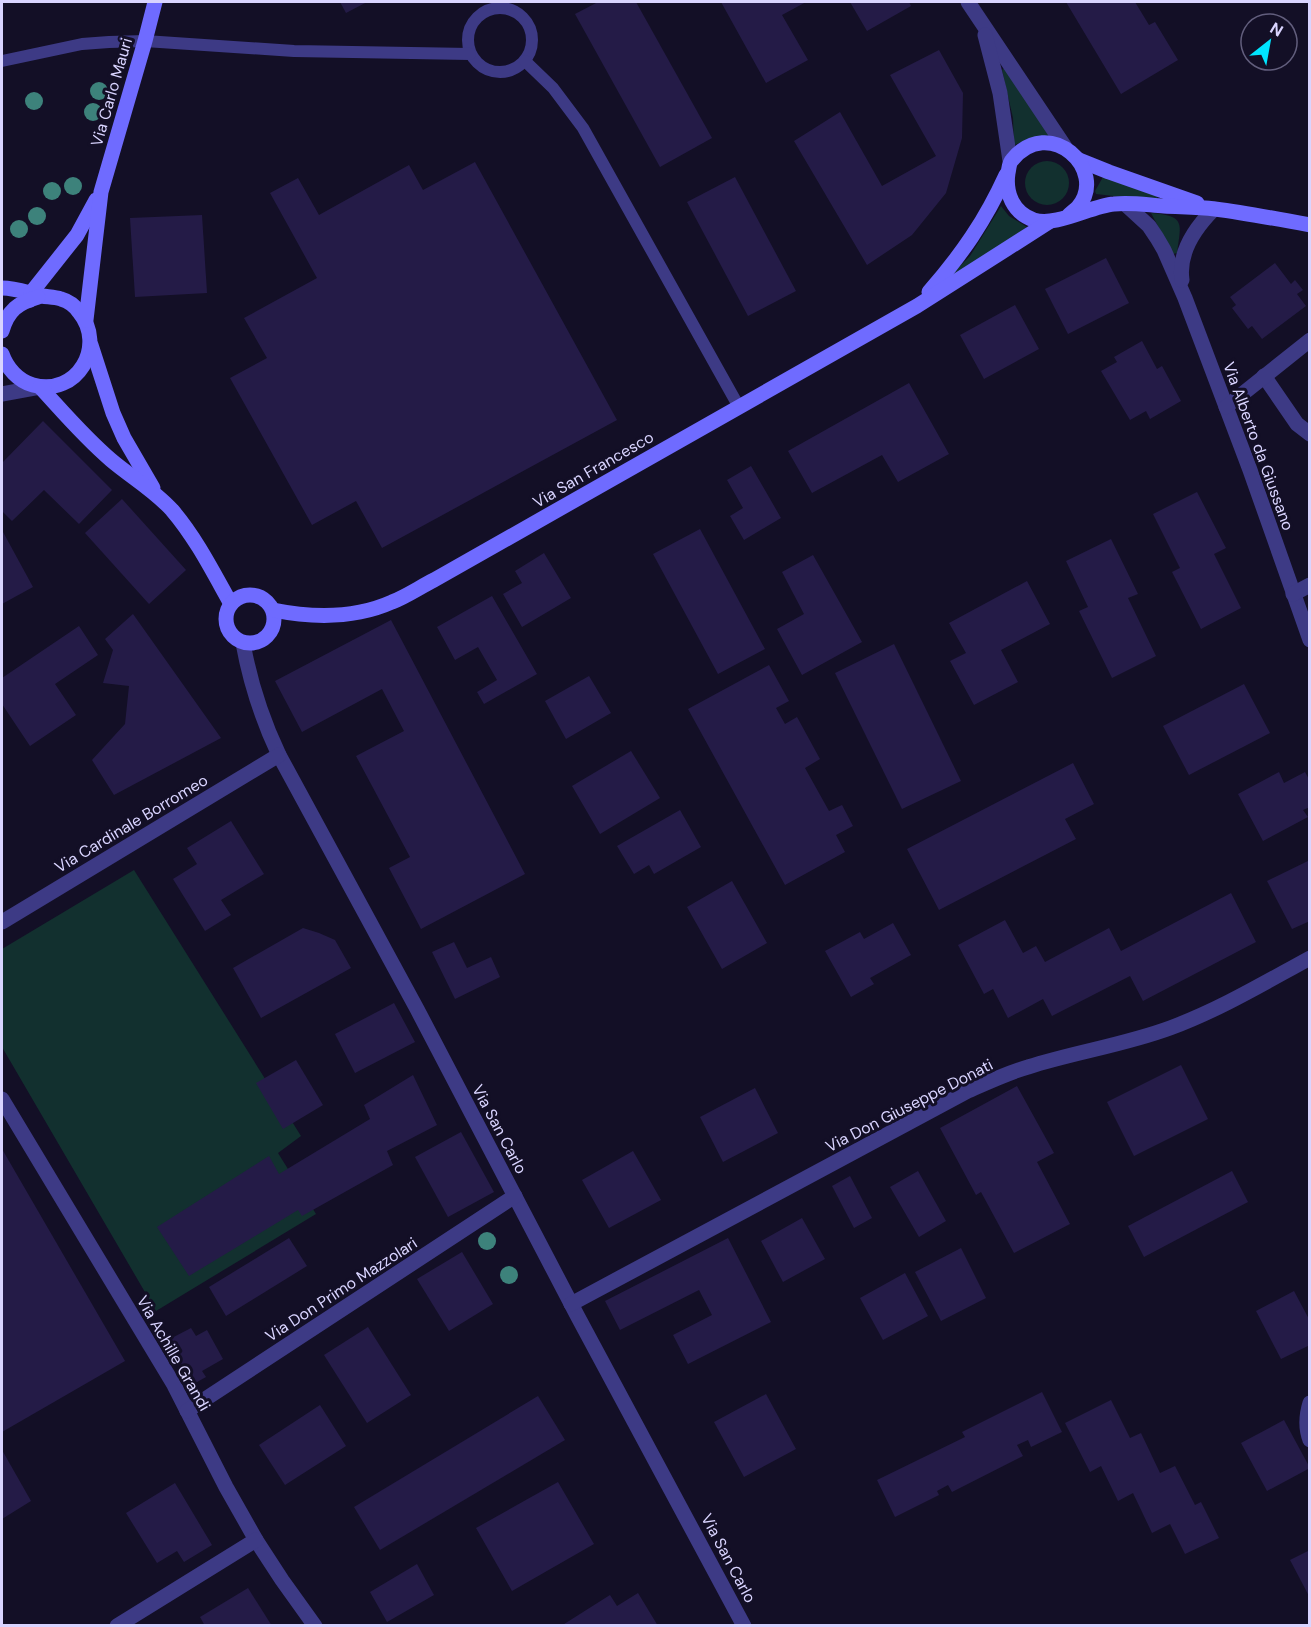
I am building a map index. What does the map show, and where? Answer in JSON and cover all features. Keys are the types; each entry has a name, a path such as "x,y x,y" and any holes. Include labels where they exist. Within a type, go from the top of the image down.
{"street":[{"name":"Via Carlo Mauri","path":"91,344 86,320 101,192 155,2"},
{"path":"968,2 1065,147 1079,160 1190,204 1310,225"},
{"path":"982,23 1000,93 1010,165 1006,183 1007,190 1012,203 1023,215 1036,221 1049,222 1103,206 1190,204"},
{"path":"1010,165 1025,149 1038,143 1051,143 1065,147"},
{"path":"1068,216 1078,207 1086,187 1086,179 1079,160"},
{"name":"Via San Francesco","path":"917,306 971,240 989,211 1010,165"},
{"name":"Via Carlo Mauri","path":"2,331 9,314 21,303 34,296 77,235 101,192"},
{"name":"Via Alberto da Giussano","path":"1125,204 1149,226 1161,244 1185,298 1310,640"},
{"name":"Via Alberto da Giussano","path":"1190,204 1191,238"},
{"name":"Via Alberto da Giussano","path":"1185,298 1181,264 1183,255 1200,224 1214,209"},
{"name":"Via San Francesco","path":"231,604 239,597 249,594 267,601 273,609 308,616 329,616 354,614 392,602 917,306 1049,222"},
{"path":"2,288 18,289 34,296 62,299 75,307 86,320"},
{"path":"1226,407 1310,340"},
{"path":"2,394 56,386 66,382 79,373 86,363 91,344"},
{"path":"91,344 104,388 124,438 156,493 182,522 194,540 231,604 225,618 230,633 243,643 254,643 264,639 272,631 275,621 273,609"},
{"path":"3,360 16,376 40,387 111,460 156,493"},
{"path":"1264,376 1297,424 1310,434"},
{"path":"1293,594 1310,585"},
{"name":"Via San Carlo","path":"243,643 254,691 279,755 417,1009 571,1304 744,1626"},
{"name":"Via Cardinale Borromeo","path":"2,922 279,755"},
{"name":"Via Don Giuseppe Donati","path":"571,1304 996,1078 1029,1066 1108,1047 1169,1028 1227,1003 1310,958"},
{"name":"Via Achille Grandi","path":"2,1099 161,1363 256,1540 315,1626"},
{"name":"Via Don Primo Mazzolari","path":"187,1411 515,1196"},
{"path":"1310,1403 1306,1417 1306,1432 1310,1440"},
{"path":"117,1626 256,1540"}],"lane":[{"path":"495,8 512,10 521,16 531,29 533,40 531,52 525,61 510,71 493,72 482,68 470,54 467,37 470,26 484,11 495,8"},
{"path":"2,61 82,44 145,41 294,51 470,54"},
{"path":"525,61 554,88 583,128 739,407"}],"green space":[{"path":"1005,67 1055,140 1030,139 1014,145 1013,118 1002,70"},
{"path":"1047,161 1056,162 1063,167 1068,174 1068,192 1063,199 1056,204 1047,205 1038,204 1031,199 1026,192 1025,183 1026,174 1031,167 1038,162"},
{"path":"1103,177 1158,196 1156,201 1096,194 1095,191"},
{"path":"1001,206 1009,216 1027,227 954,277 951,275 970,256"},
{"path":"1151,213 1170,216 1179,223 1177,253 1173,254"},
{"path":"134,870 301,1136 278,1153 316,1214 156,1311 2,1047 2,949"}],"building":[{"path":"340,2 367,2 346,13"},
{"path":"598,2 636,2 712,138 660,167 575,14"},
{"path":"721,2 806,2 782,15 808,60 766,83"},
{"path":"850,2 909,2 911,6 867,31"},
{"path":"1066,2 1135,2 1149,25 1155,22 1178,60 1121,94"},
{"path":"939,50 963,93 962,138 946,193 912,235 867,265 794,141 840,112 882,186 936,156 890,75"},
{"path":"475,162 617,420 382,548 356,501 312,525 230,378 267,358 244,318 317,278 270,193 298,178 319,215 409,165 423,190"},
{"path":"735,177 796,291 748,316 687,202"},
{"path":"202,215 207,293 135,297 130,218"},
{"path":"1106,258 1129,303 1068,334 1045,289"},
{"path":"1275,263 1291,284 1295,280 1303,290 1297,294 1306,306 1262,339 1252,326 1248,329 1232,308 1236,305 1230,297"},
{"path":"1015,305 1039,349 984,379 960,335"},
{"path":"1142,341 1157,369 1162,366 1181,401 1150,419 1146,411 1130,420 1101,371 1117,362 1114,357"},
{"path":"909,383 949,454 898,482 882,455 812,493 788,451"},
{"path":"43,421 112,490 79,524 44,490 12,521 2,511 2,463"},
{"path":"751,466 781,518 744,540 730,516 743,508 727,480"},
{"path":"1197,492 1226,548 1214,554 1241,608 1201,629 1172,572 1180,568 1153,514"},
{"path":"122,499 186,570 149,604 85,533"},
{"path":"700,529 765,649 718,674 653,554"},
{"path":"2,533 33,587 2,604"},
{"path":"1111,539 1138,594 1128,598 1156,656 1112,678 1079,611 1088,607 1066,561"},
{"path":"544,553 571,598 522,627 503,594 522,583 515,571"},
{"path":"813,555 862,642 802,675 777,629 804,614 782,572"},
{"path":"1027,581 1050,624 1001,650 1018,682 974,705 950,661 966,653 949,623"},
{"path":"492,596 537,674 484,704 477,692 497,680 478,647 455,660 437,627"},
{"path":"133,614 221,738 114,795 92,760 125,724 129,686 103,683 113,650 105,639"},
{"path":"391,620 525,874 421,929 389,868 410,857 356,756 404,731 382,689 302,732 275,681"},
{"path":"79,626 98,655 55,684 76,715 30,746 2,704 2,678"},
{"path":"894,644 961,781 902,809 835,673"},
{"path":"769,665 789,701 776,708 785,724 797,717 820,759 805,768 829,811 842,805 853,826 836,835 845,852 785,885 688,709"},
{"path":"589,676 611,713 566,739 545,701"},
{"path":"1244,684 1270,733 1189,775 1163,726"},
{"path":"631,751 660,798 600,834 572,786"},
{"path":"1073,763 1094,804 1065,819 1076,839 939,910 907,849"},
{"path":"1279,772 1284,783 1305,772 1310,781 1310,807 1303,810 1308,817 1263,841 1238,794"},
{"path":"680,810 701,847 654,874 649,865 634,874 617,846"},
{"path":"231,821 264,874 221,900 231,915 205,931 173,879 197,864 187,848"},
{"path":"1310,860 1310,921 1292,929 1267,881"},
{"path":"732,881 767,943 722,969 687,907"},
{"path":"1231,893 1256,942 1143,1001 1130,976 1052,1016 1043,999 1008,1018 993,989 984,994 958,945 1005,920 1023,953 1036,946 1045,962 1109,928 1121,951"},
{"path":"893,923 911,955 870,978 874,984 851,997 825,951 860,932 864,939"},
{"path":"303,928 335,940 351,968 261,1018 233,968"},
{"path":"454,942 467,968 491,957 500,977 455,999 432,952"},
{"path":"394,1003 415,1042 355,1073 335,1034"},
{"path":"296,1060 323,1105 283,1129 256,1083"},
{"path":"1181,1065 1208,1119 1134,1156 1107,1102"},
{"path":"413,1075 437,1125 387,1151 393,1165 302,1216 298,1210 189,1276 157,1227 269,1156 279,1174 370,1119 364,1105"},
{"path":"1017,1086 1054,1153 1037,1162 1070,1224 1014,1253 981,1192 976,1195 940,1128"},
{"path":"755,1088 778,1133 723,1162 700,1117"},
{"path":"461,1132 494,1192 448,1217 415,1157"},
{"path":"2,1149 125,1361 2,1432"},
{"path":"633,1151 661,1200 609,1228 582,1180"},
{"path":"918,1171 946,1221 919,1237 890,1187"},
{"path":"1232,1171 1248,1202 1144,1257 1128,1226"},
{"path":"850,1176 872,1218 854,1228 832,1186"},
{"path":"802,1218 825,1259 783,1282 761,1241"},
{"path":"289,1238 307,1266 226,1316 209,1287"},
{"path":"728,1238 771,1322 688,1364 673,1335 712,1315 699,1290 620,1330 605,1301"},
{"path":"961,1248 986,1298 941,1321 915,1272"},
{"path":"462,1252 493,1304 449,1331 417,1279"},
{"path":"905,1273 928,1316 883,1340 860,1298"},
{"path":"1294,1291 1310,1321 1310,1345 1281,1359 1256,1311"},
{"path":"368,1327 411,1395 367,1423 324,1355"},
{"path":"191,1328 196,1336 207,1330 223,1359 202,1371 206,1377 190,1386 166,1341"},
{"path":"1042,1392 1062,1432 1031,1447 1028,1440 1017,1445 1023,1456 952,1492 948,1485 937,1491 939,1495 895,1517 877,1480 965,1437 962,1432"},
{"path":"766,1394 796,1449 744,1477 714,1422"},
{"path":"538,1396 565,1440 380,1550 354,1507"},
{"path":"1111,1400 1130,1438 1141,1433 1160,1473 1175,1466 1195,1505 1201,1502 1219,1538 1185,1554 1170,1524 1152,1533 1133,1493 1118,1501 1101,1466 1090,1472 1065,1423"},
{"path":"320,1405 346,1446 285,1485 259,1445"},
{"path":"1284,1420 1310,1468 1267,1491 1241,1443"},
{"path":"2,1450 31,1501 2,1519"},
{"path":"558,1482 594,1544 512,1591 476,1528"},
{"path":"175,1483 212,1545 184,1562 177,1551 157,1563 126,1513"},
{"path":"1310,1550 1310,1598 1290,1560"},
{"path":"417,1564 434,1595 387,1622 370,1592"},
{"path":"248,1588 272,1626 205,1626 200,1617"},
{"path":"638,1593 658,1626 561,1626 610,1595 617,1606"}]}
